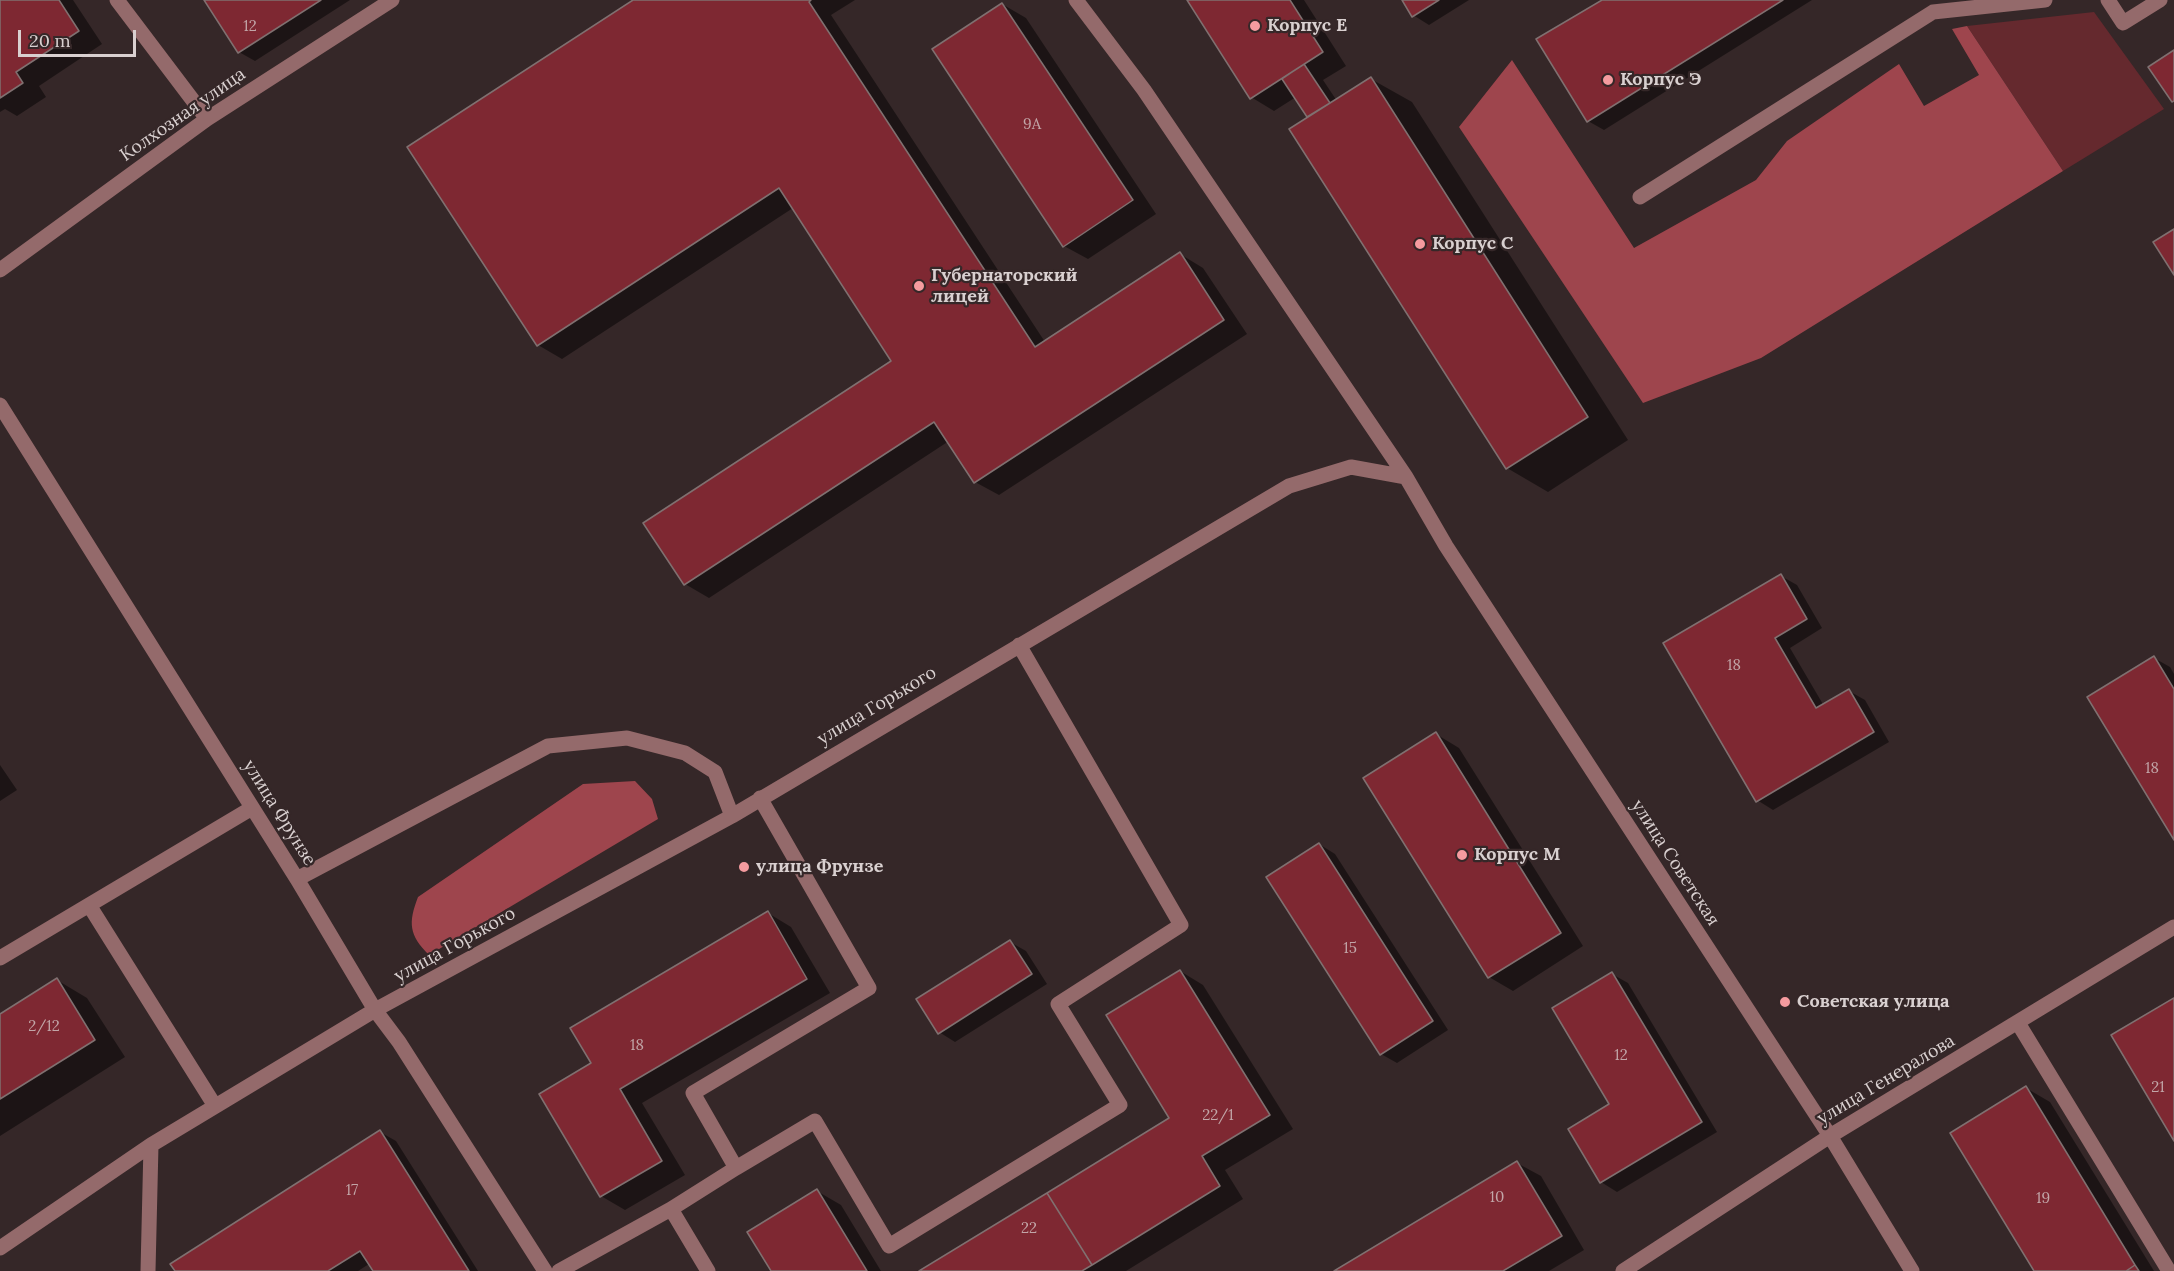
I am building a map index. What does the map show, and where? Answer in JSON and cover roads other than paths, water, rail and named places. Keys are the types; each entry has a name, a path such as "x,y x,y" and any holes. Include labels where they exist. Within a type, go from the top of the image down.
{"street":[{"path":"117,0 207,119"},
{"name":"Колхозная улица","path":"0,270 207,119 392,0"},
{"name":"улица Советская","path":"1076,0 1144,90 1406,477 1446,546 1830,1136 1912,1271"},
{"path":"1640,197 1938,6 2045,0"},
{"path":"2108,0 2123,23 2160,0"},
{"name":"улица Фрунзе","path":"0,405 297,879 375,1010 399,1042 545,1271"},
{"name":"улица Горького","path":"0,1248 151,1145 375,1010 732,816 1289,486 1351,467 1406,477"},
{"path":"559,1271 671,1209 815,1121 889,1246 1120,1105 1058,1004 1181,925 1019,645"},
{"path":"297,879 548,746 627,738 685,753 715,772 732,816"},
{"path":"736,1168 693,1093 869,988 760,798"},
{"path":"0,958 252,808"},
{"path":"89,905 215,1106"},
{"name":"улица Генералова","path":"1623,1271 1830,1136 2174,927"},
{"path":"2018,1023 2169,1271"},
{"path":"148,1271 151,1145"},
{"path":"671,1209 708,1271"}],"place":[{"name":"Корпус Е","path":"1255,26"},
{"name":"Корпус Э","path":"1608,80"},
{"name":"Корпус С","path":"1420,244"},
{"name":"Губернаторский лицей","path":"919,286"},
{"name":"Корпус M","path":"1462,855"},
{"name":"улица Фрунзе","path":"744,867"},
{"name":"Советская улица","path":"1785,1002"}]}
